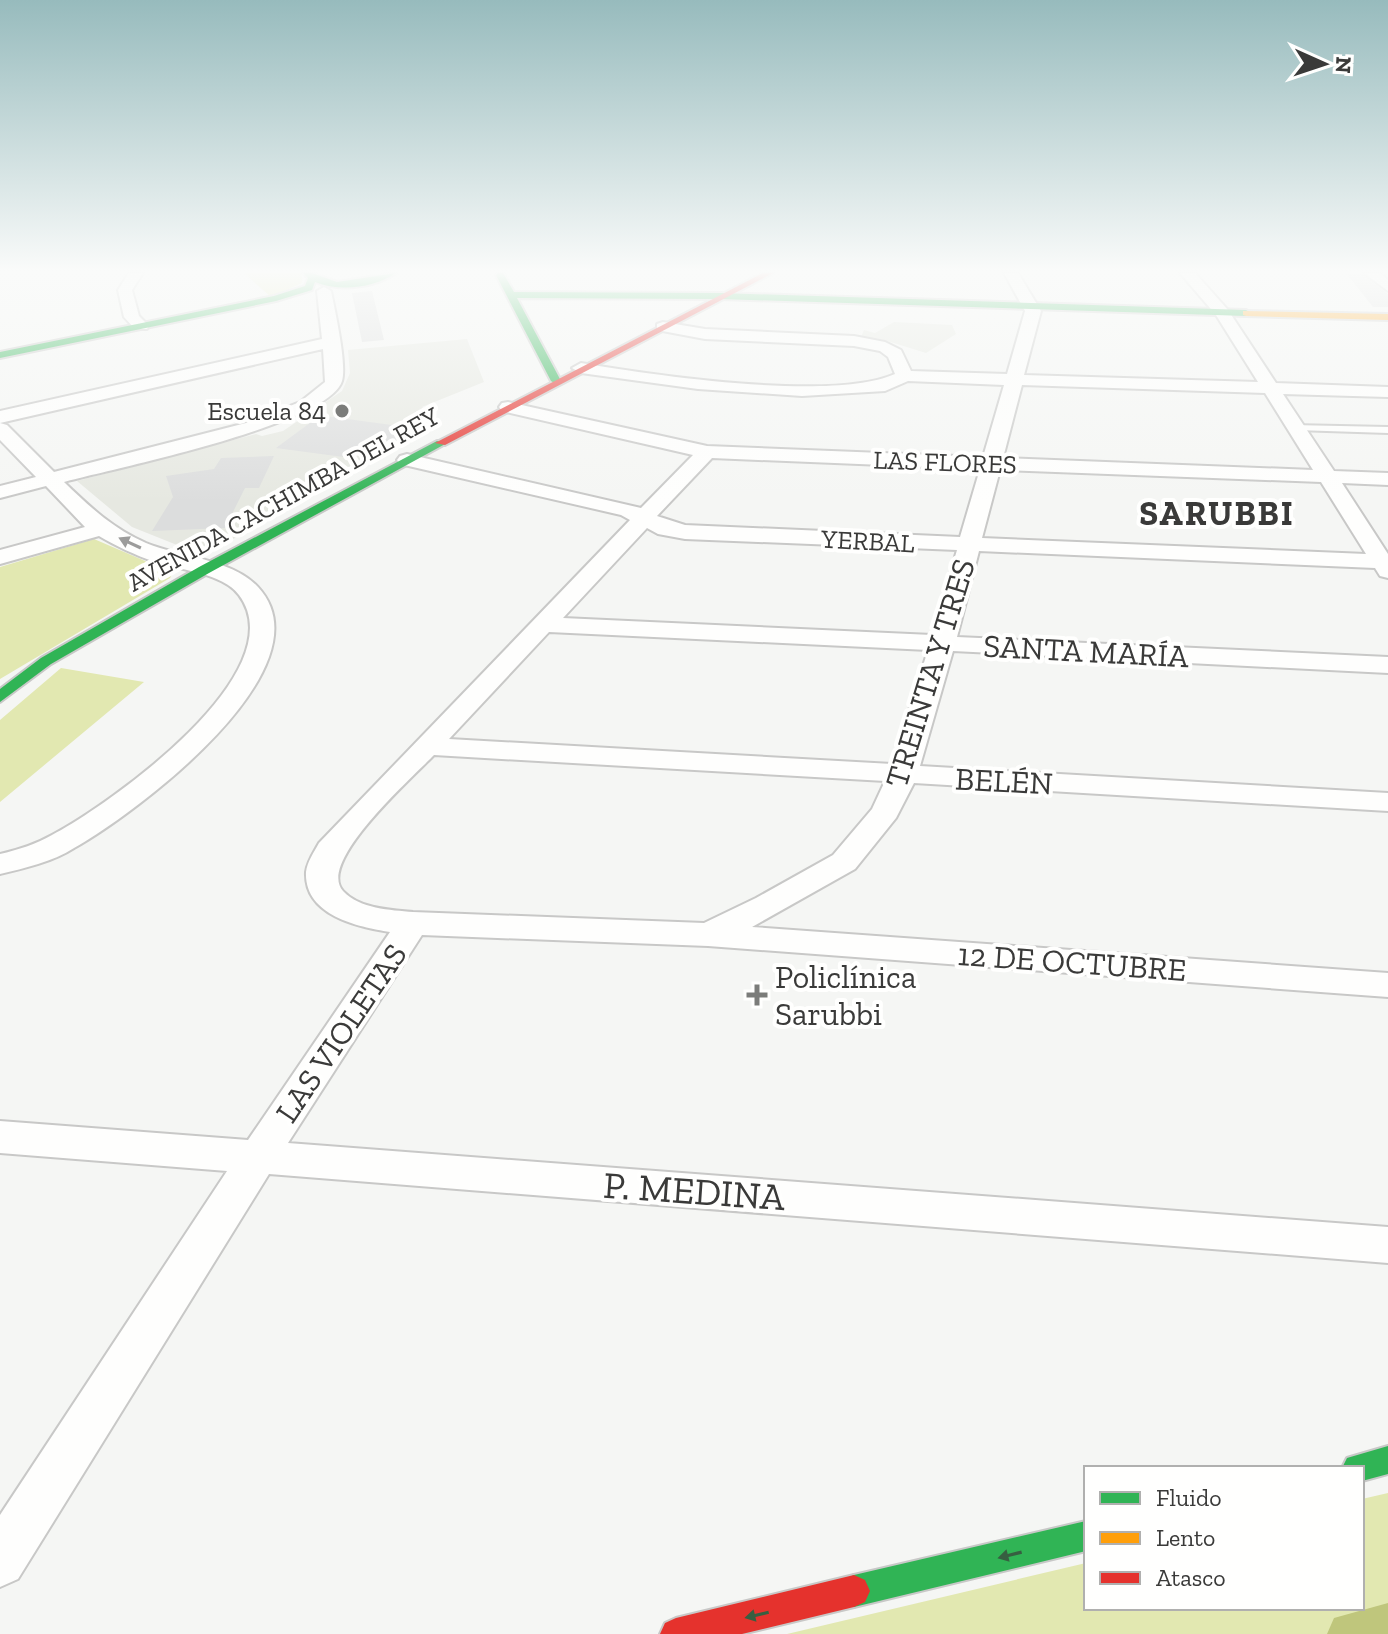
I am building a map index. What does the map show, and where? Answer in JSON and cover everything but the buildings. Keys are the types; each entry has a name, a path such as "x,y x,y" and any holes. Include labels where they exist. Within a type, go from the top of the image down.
{"street":[{"path":"0,355 28,349"},
{"path":"0,417 300,349"},
{"path":"0,492 253,427 296,411 323,395 333,384 332,349"},
{"path":"541,349 556,381"},
{"name":"AVENIDA CACHIMBA DEL REY","path":"0,697 46,661 204,570 618,349"},
{"path":"884,349 895,354 905,376"},
{"name":"TREINTA Y TRES","path":"413,923 708,935 781,899 844,862 885,812 903,775 942,645 1022,349"},
{"path":"1246,349 1386,565"},
{"path":"548,361 695,384 852,390 887,387 905,376 1388,392"},
{"name":"LAS FLORES","path":"508,407 707,452 1388,479"},
{"path":"0,429 101,529 143,549 229,577 249,591 259,605 263,621 261,645 250,670 200,738 142,790 65,840 33,856 0,864"},
{"name":"LAS VIOLETAS","path":"0,1561 258,1157 413,923 381,920 333,901 324,891 322,870 334,843 707,452"},
{"name":"YERBAL","path":"407,460 628,510 666,529 685,532 1386,565"},
{"path":"0,557 101,529"},
{"name":"SANTA MARÍA","path":"544,624 1388,665"},
{"name":"BELÉN","path":"428,746 1388,802"},
{"name":"12 DE OCTUBRE","path":"708,935 1388,985"},
{"name":"P. MEDINA","path":"0,1137 1388,1245"},
{"path":"1364,1466 1388,1460"},
{"path":"676,1634 1084,1536"}],"lane":[{"path":"1296,427 1388,430"}],"shaded area":[{"path":"471,349 484,382 422,407 434,417 421,435 215,549 192,551 132,527 77,481 256,434 262,436 283,431 342,391 350,373 348,350"}],"green space":[{"path":"94,539 173,573 170,578 0,679 0,567"},
{"path":"61,668 144,682 0,802 0,720"},
{"path":"1388,1493 1388,1634 787,1634 1084,1563 1084,1610 1364,1610 1364,1499"}],"waterway":[{"path":"1350,1634 1388,1626"}],"traffic: fast":[{"path":"0,355 28,349"},
{"path":"539,349 556,381"},
{"path":"0,697 46,661 204,570 441,443"},
{"path":"1364,1466 1388,1460"},
{"path":"854,1591 1084,1536"}],"traffic: jam":[{"path":"441,443 622,349"},
{"path":"676,1634 854,1591"}],"place":[{"name":"Escuela 84","path":"342,411"},
{"name":"Policlínica Sarubbi","path":"757,995"}],"district":[{"name":"SARUBBI","path":"1217,513"}]}
